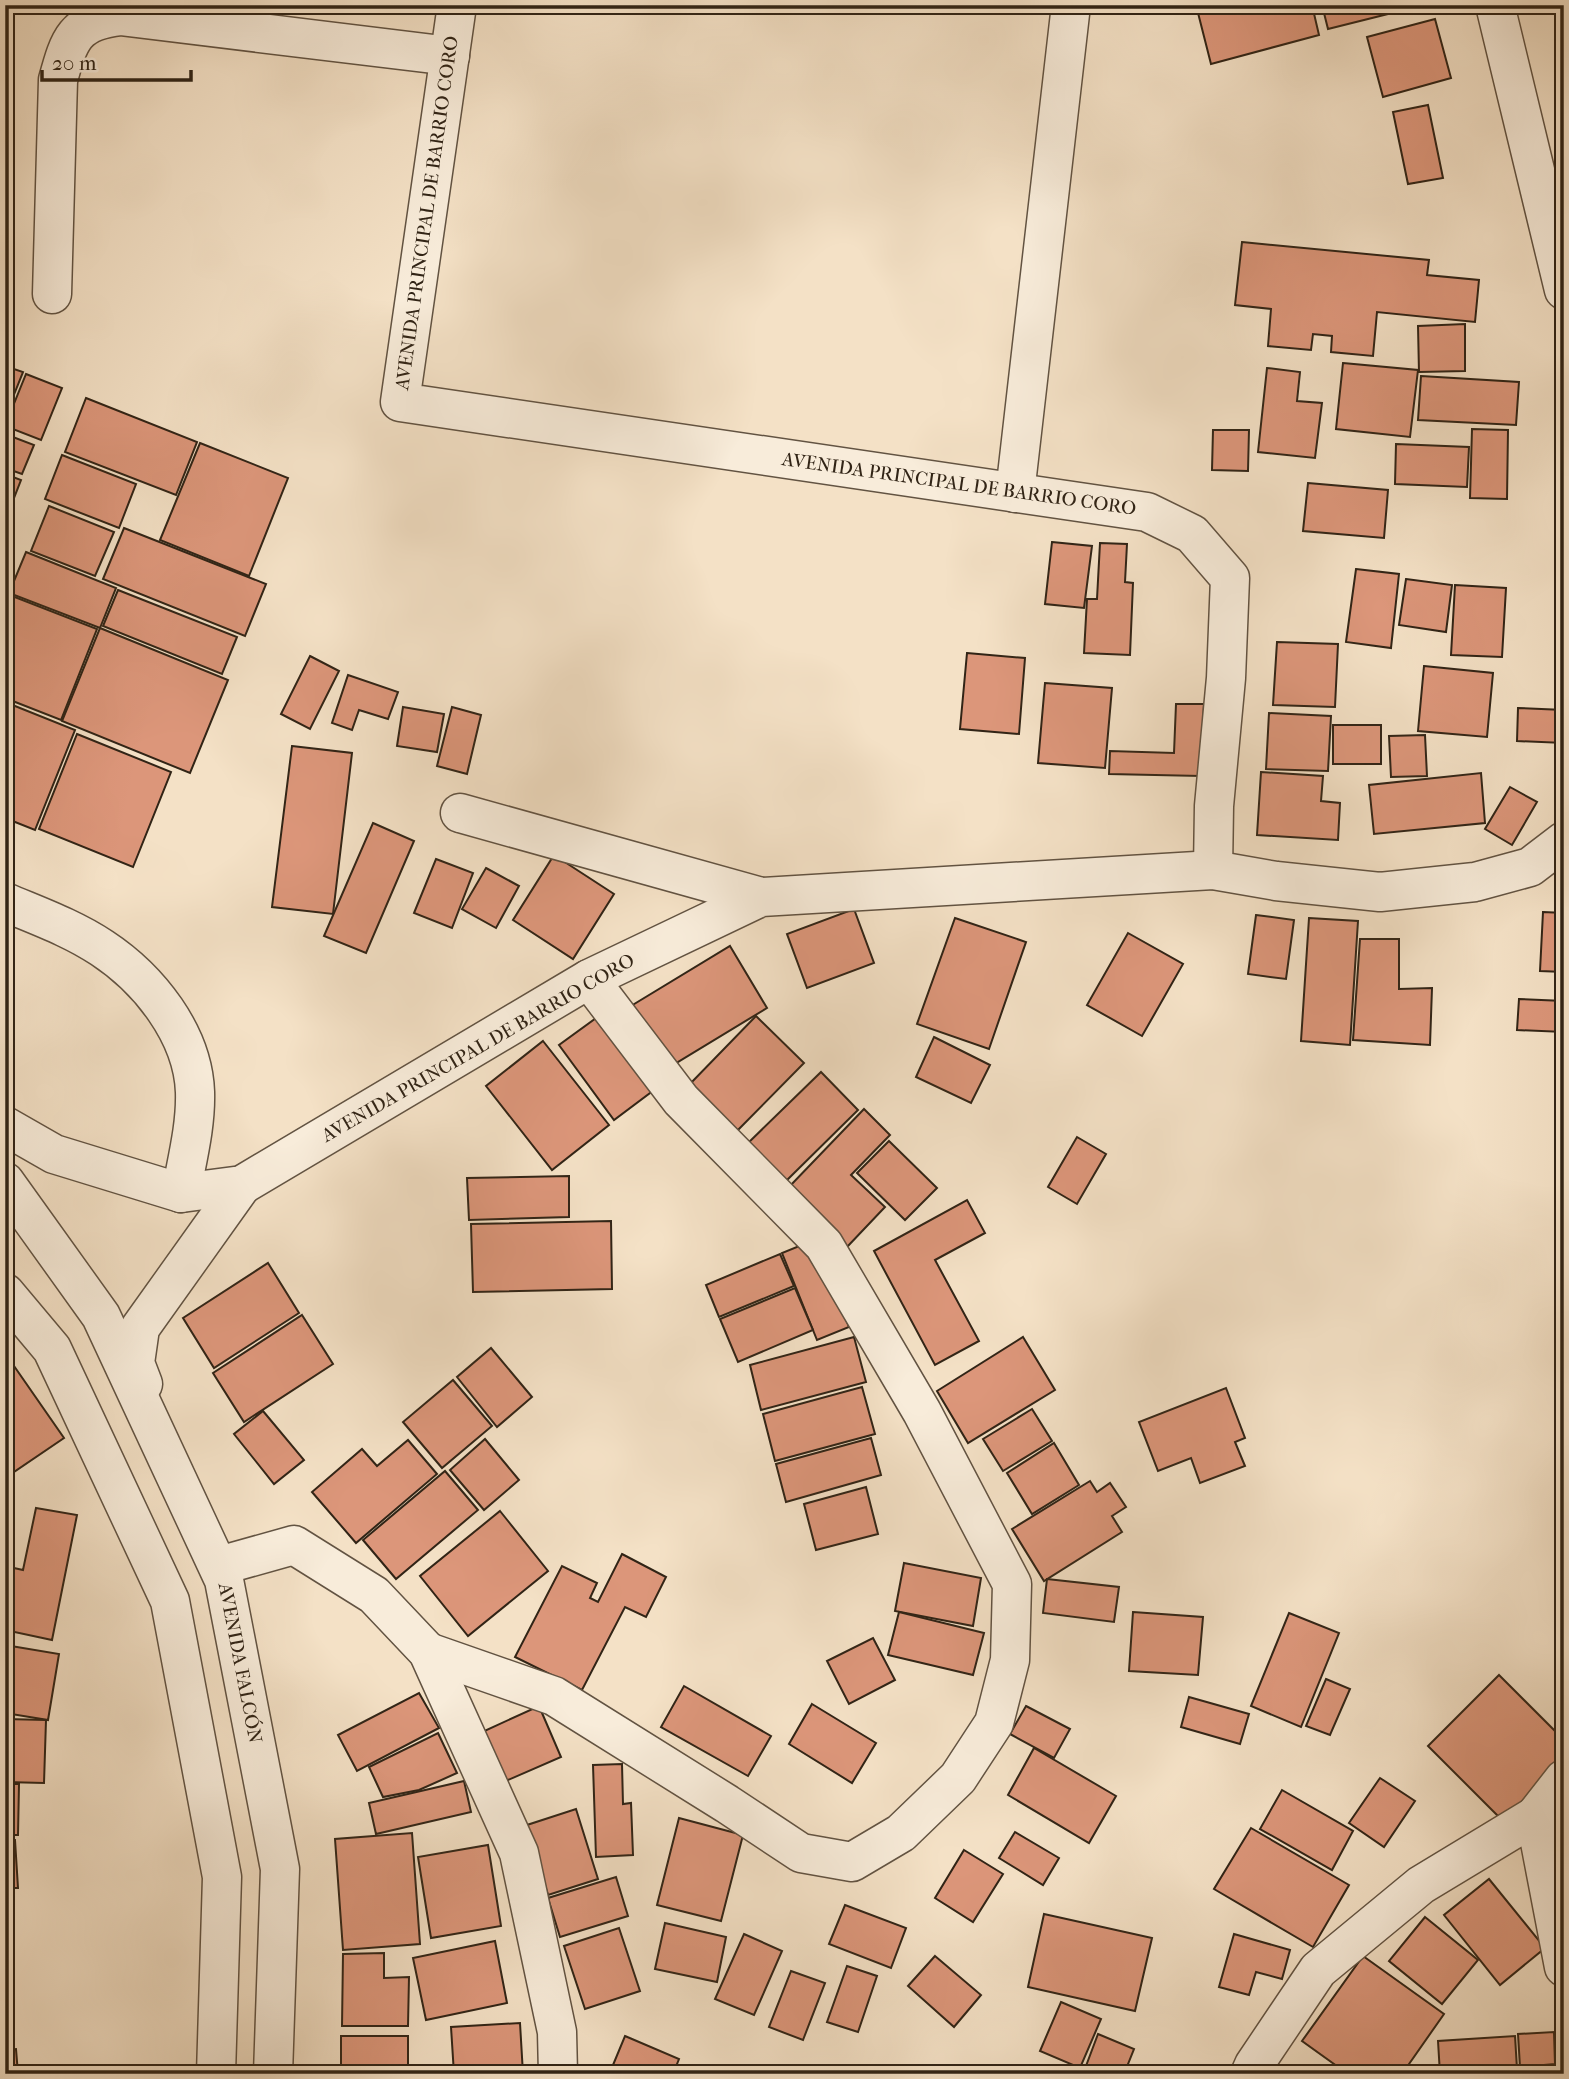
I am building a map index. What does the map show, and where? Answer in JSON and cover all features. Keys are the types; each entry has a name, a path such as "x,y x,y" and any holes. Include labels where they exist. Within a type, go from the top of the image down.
{"street":[{"name":"AVENIDA PRINCIPAL DE BARRIO CORO","path":"242,1185 589,979 761,897 1213,870 1214,806 1226,678 1230,578 1192,534 1147,512 400,402 457,5"},
{"path":"1015,493 1071,5"},
{"path":"1495,5 1564,290"},
{"path":"52,294 58,79 66,48 86,25 102,18 120,16 450,56"},
{"path":"460,813 761,897"},
{"path":"1213,870 1276,881 1380,892 1475,882 1530,867 1564,841"},
{"path":"5,902 74,931 103,948 150,990 181,1037 195,1088 195,1114 181,1193"},
{"path":"428,1652 554,1696 801,1853 852,1862 901,1833 958,1778 994,1723 1010,1660 1012,1584 922,1412 824,1245 681,1100 589,979"},
{"path":"5,1126 54,1154 181,1193 242,1185"},
{"name":"AVENIDA FALCÓN","path":"5,1182 101,1316 224,1580 280,1870 273,2074"},
{"path":"165,1453 135,1363 140,1328 242,1185"},
{"path":"5,1293 52,1349 170,1601 222,1877 216,2074"},
{"path":"219,1566 294,1545 374,1595 428,1652 519,1853 557,2032 558,2074"},
{"path":"1250,2074 1318,1970 1421,1885 1535,1816 1564,1779"},
{"path":"1535,1816 1564,1967"}],"building":[{"path":"1196,5 1312,5 1319,35 1211,64"},
{"path":"1322,5 1424,5 1328,29"},
{"path":"1435,19 1451,78 1383,97 1367,37"},
{"path":"1428,105 1443,178 1408,184 1393,112"},
{"path":"1242,242 1429,260 1427,275 1479,280 1475,322 1377,312 1373,356 1331,352 1332,336 1313,334 1311,350 1268,346 1271,309 1235,305"},
{"path":"1465,324 1465,371 1419,372 1418,326"},
{"path":"1343,363 1418,370 1410,437 1336,429"},
{"path":"5,366 23,372 5,417"},
{"path":"1267,368 1300,372 1297,401 1322,403 1315,458 1258,452"},
{"path":"26,374 62,388 41,440 5,426"},
{"path":"1421,376 1519,382 1516,425 1418,420"},
{"path":"86,398 197,442 176,495 65,452"},
{"path":"1472,429 1508,430 1507,499 1470,498"},
{"path":"1213,430 1249,430 1248,471 1212,470"},
{"path":"5,434 34,445 22,474 5,468"},
{"path":"200,443 288,478 249,576 160,540"},
{"path":"1396,444 1469,447 1467,487 1395,484"},
{"path":"62,455 136,484 119,528 45,499"},
{"path":"5,474 21,480 5,521"},
{"path":"1308,483 1388,490 1384,538 1303,531"},
{"path":"49,506 114,532 95,576 31,551"},
{"path":"124,528 266,584 245,636 103,579"},
{"path":"1052,542 1092,546 1084,608 1045,604"},
{"path":"1100,543 1127,544 1125,582 1133,583 1130,655 1084,653 1087,599 1097,599"},
{"path":"26,552 116,588 100,628 9,593"},
{"path":"1356,569 1399,574 1391,648 1346,642"},
{"path":"1406,579 1452,585 1446,632 1399,625"},
{"path":"1455,585 1506,588 1502,657 1451,655"},
{"path":"118,590 237,637 222,674 103,626"},
{"path":"7,594 97,629 61,720 5,698"},
{"path":"100,628 228,680 190,773 62,721"},
{"path":"1277,642 1338,644 1335,707 1273,705"},
{"path":"967,653 1025,658 1019,734 960,729"},
{"path":"310,656 339,671 310,729 281,714"},
{"path":"1424,666 1493,673 1487,737 1418,731"},
{"path":"348,675 398,692 388,719 359,710 352,730 332,723"},
{"path":"1045,683 1112,688 1105,768 1038,763"},
{"path":"5,702 75,730 35,830 5,818"},
{"path":"1176,704 1204,704 1201,776 1109,774 1110,751 1174,753"},
{"path":"403,707 444,714 437,752 397,746"},
{"path":"452,707 481,715 467,774 437,766"},
{"path":"1518,708 1564,710 1564,743 1517,741"},
{"path":"1269,713 1331,716 1328,771 1266,769"},
{"path":"1333,725 1381,725 1381,764 1333,764"},
{"path":"77,734 171,772 133,867 39,829"},
{"path":"1425,735 1427,776 1391,777 1389,736"},
{"path":"292,746 352,753 333,914 272,907"},
{"path":"1261,772 1323,776 1321,801 1340,803 1338,840 1257,835"},
{"path":"1481,773 1485,823 1374,834 1369,785"},
{"path":"1510,787 1537,802 1512,845 1485,829"},
{"path":"373,823 414,841 366,953 324,936"},
{"path":"554,855 614,894 573,959 513,920"},
{"path":"436,859 473,873 452,928 414,913"},
{"path":"486,868 519,886 496,928 462,909"},
{"path":"854,909 874,963 807,988 787,934"},
{"path":"1543,912 1564,913 1564,972 1540,971"},
{"path":"1256,915 1294,920 1286,979 1248,974"},
{"path":"955,918 1026,942 989,1049 917,1024"},
{"path":"1309,918 1358,921 1350,1045 1301,1041"},
{"path":"1128,933 1183,964 1142,1036 1087,1005"},
{"path":"1360,939 1399,939 1399,989 1432,988 1430,1045 1353,1040"},
{"path":"730,946 767,1008 663,1071 626,1009"},
{"path":"1519,999 1564,1001 1564,1032 1517,1030"},
{"path":"603,1013 658,1087 614,1120 559,1045"},
{"path":"756,1016 804,1063 733,1135 686,1088"},
{"path":"934,1037 990,1065 971,1103 916,1077"},
{"path":"543,1041 609,1125 552,1170 486,1086"},
{"path":"821,1072 858,1110 783,1184 746,1145"},
{"path":"864,1109 890,1135 851,1175 885,1207 847,1247 788,1188"},
{"path":"1077,1137 1106,1154 1077,1204 1048,1187"},
{"path":"889,1141 937,1188 905,1220 857,1173"},
{"path":"569,1176 569,1217 469,1220 467,1178"},
{"path":"967,1200 985,1233 935,1260 979,1341 935,1365 874,1251"},
{"path":"611,1221 612,1289 473,1292 471,1224"},
{"path":"814,1240 849,1327 817,1340 782,1253"},
{"path":"780,1254 794,1286 719,1317 706,1285"},
{"path":"268,1263 299,1313 214,1368 183,1318"},
{"path":"795,1288 813,1330 738,1362 720,1319"},
{"path":"302,1315 333,1364 244,1422 213,1373"},
{"path":"854,1337 866,1382 761,1410 750,1365"},
{"path":"1023,1337 1055,1390 968,1443 937,1391"},
{"path":"491,1348 532,1397 497,1427 457,1377"},
{"path":"5,1353 64,1438 5,1478"},
{"path":"453,1380 492,1426 442,1468 403,1422"},
{"path":"862,1387 875,1434 775,1461 763,1414"},
{"path":"1226,1388 1245,1438 1235,1442 1245,1466 1200,1483 1191,1458 1158,1471 1139,1422"},
{"path":"1032,1409 1052,1441 1003,1471 983,1439"},
{"path":"263,1411 304,1460 274,1484 234,1434"},
{"path":"871,1438 881,1475 786,1502 776,1464"},
{"path":"485,1439 519,1480 484,1510 450,1470"},
{"path":"408,1440 437,1474 356,1543 312,1492 362,1449 377,1466"},
{"path":"1054,1443 1079,1485 1032,1514 1007,1473"},
{"path":"445,1471 478,1510 396,1579 363,1540"},
{"path":"1090,1481 1097,1492 1110,1483 1126,1507 1112,1516 1122,1532 1044,1581 1012,1529"},
{"path":"866,1487 878,1534 816,1550 804,1504"},
{"path":"36,1508 77,1515 52,1640 5,1630 5,1566 23,1570"},
{"path":"500,1511 548,1571 468,1636 420,1576"},
{"path":"622,1554 666,1577 646,1617 625,1607 582,1690 515,1657 562,1566 597,1583 590,1598 598,1602"},
{"path":"904,1563 981,1578 973,1626 895,1611"},
{"path":"1047,1579 1119,1587 1114,1622 1043,1613"},
{"path":"899,1612 984,1633 973,1675 888,1655"},
{"path":"1133,1612 1203,1617 1198,1675 1129,1671"},
{"path":"1289,1613 1339,1633 1301,1727 1251,1706"},
{"path":"873,1638 895,1680 849,1704 827,1661"},
{"path":"5,1645 59,1654 48,1720 5,1713"},
{"path":"1499,1675 1564,1740 1564,1761 1503,1821 1428,1746"},
{"path":"1326,1679 1350,1689 1330,1735 1306,1726"},
{"path":"684,1686 771,1736 748,1776 661,1727"},
{"path":"419,1693 439,1728 357,1771 338,1735"},
{"path":"1189,1697 1249,1714 1240,1744 1181,1727"},
{"path":"812,1704 876,1743 852,1783 789,1744"},
{"path":"539,1706 561,1757 501,1783 480,1733"},
{"path":"1026,1706 1070,1729 1054,1758 1010,1734"},
{"path":"5,1719 46,1720 44,1783 5,1782"},
{"path":"438,1733 457,1773 419,1790 383,1797 369,1767"},
{"path":"1034,1748 1116,1796 1089,1843 1008,1795"},
{"path":"622,1764 623,1804 631,1803 633,1855 596,1857 593,1765"},
{"path":"1380,1778 1415,1801 1384,1847 1349,1823"},
{"path":"464,1781 471,1812 376,1834 369,1803"},
{"path":"5,1784 19,1784 18,1835 5,1835"},
{"path":"1282,1790 1353,1831 1332,1870 1260,1829"},
{"path":"576,1809 598,1879 548,1895 527,1825"},
{"path":"679,1818 743,1835 721,1921 657,1905"},
{"path":"1251,1828 1349,1885 1313,1947 1214,1889"},
{"path":"1015,1832 1059,1858 1043,1885 999,1858"},
{"path":"412,1833 420,1944 343,1950 335,1839"},
{"path":"15,1840 18,1888 5,1888 5,1841"},
{"path":"488,1845 501,1926 431,1938 418,1857"},
{"path":"964,1850 1003,1874 973,1922 935,1898"},
{"path":"616,1877 628,1916 560,1937 548,1898"},
{"path":"1489,1879 1545,1948 1500,1985 1444,1915"},
{"path":"9,1895 10,1958 5,1959 5,1896"},
{"path":"845,1905 906,1928 891,1968 829,1944"},
{"path":"1044,1914 1152,1938 1135,2011 1028,1987"},
{"path":"1425,1917 1478,1960 1442,2004 1389,1961"},
{"path":"665,1923 726,1937 717,1982 655,1969"},
{"path":"619,1928 640,1991 585,2009 564,1946"},
{"path":"744,1934 782,1951 754,2015 715,1999"},
{"path":"1234,1934 1290,1950 1282,1979 1256,1972 1249,1995 1219,1987"},
{"path":"495,1941 507,2003 426,2020 413,1958"},
{"path":"384,1953 384,1978 409,1977 408,2026 342,2026 343,1954"},
{"path":"935,1956 981,1995 954,2027 908,1986"},
{"path":"1363,1956 1444,2014 1402,2074 1348,2074 1302,2041"},
{"path":"847,1966 877,1976 858,2032 827,2022"},
{"path":"5,1969 10,1969 10,2025 5,2025"},
{"path":"791,1971 825,1983 803,2040 769,2027"},
{"path":"1061,2002 1101,2019 1080,2068 1040,2051"},
{"path":"520,2023 523,2074 454,2074 451,2027"},
{"path":"1554,2032 1555,2064 1520,2067 1518,2034"},
{"path":"1098,2034 1134,2049 1124,2074 1083,2074"},
{"path":"341,2036 408,2036 408,2074 341,2074"},
{"path":"625,2036 679,2059 673,2074 617,2074 613,2065"},
{"path":"1515,2036 1517,2069 1440,2074 1438,2041"},
{"path":"16,2049 18,2074 5,2074 5,2050"}]}
